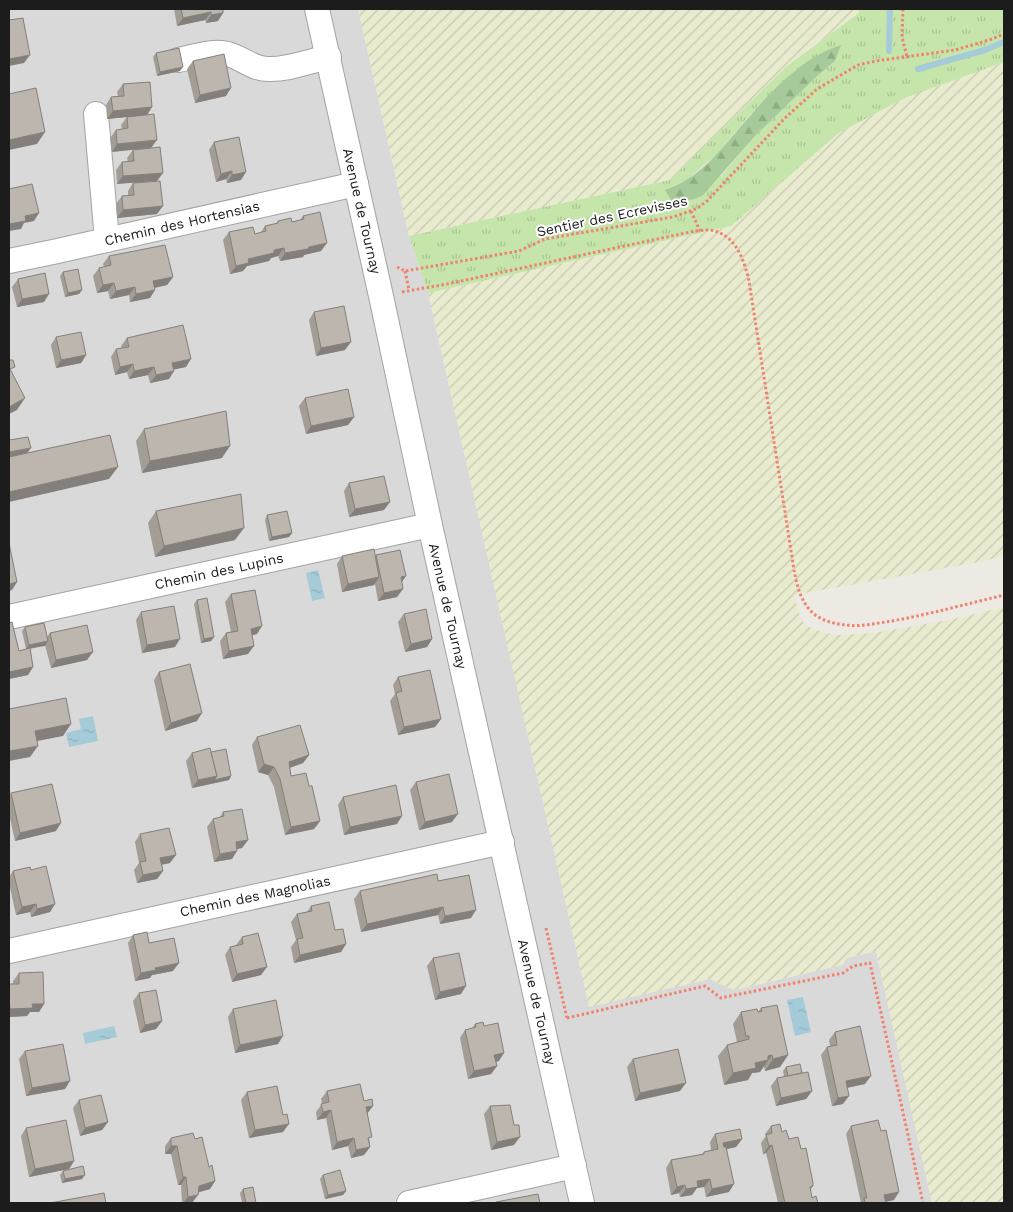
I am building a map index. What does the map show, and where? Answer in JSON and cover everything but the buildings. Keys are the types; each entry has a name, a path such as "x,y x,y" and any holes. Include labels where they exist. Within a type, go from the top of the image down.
{"street":[{"name":"Avenue de Tournay","path":"317,9 582,1203"},
{"path":"178,60 221,53 236,57 257,68 267,69 291,66 328,57"},
{"path":"96,114 108,240"},
{"name":"Chemin des Hortensias","path":"9,261 356,184"},
{"name":"Chemin des Lupins","path":"9,618 430,525"},
{"name":"Chemin des Magnolias","path":"9,951 502,842"},
{"path":"409,1203 574,1166"}],"path":[{"path":"903,9 902,37 907,57"},
{"name":"Sentier des Ecrevisses","path":"405,271 520,251 544,239 673,217 692,211 712,196 784,119 817,89 858,65 955,50 1004,34"},
{"path":"692,211 700,231"},
{"path":"424,288 661,237 710,230 723,235 729,239 741,254 746,267 794,570 801,595 810,610 831,623 848,626 862,625 912,617 1004,595"},
{"path":"389,263 405,271 409,290"},
{"path":"567,1018 705,986 721,998 843,973 853,966 870,963 923,1203"}],"shaded area":[{"path":"9,9 358,9 409,236 428,293 589,1006 710,979 734,990 842,965 847,958 876,951 932,1203 9,1203"}],"green space":[{"path":"358,9 859,9 859,13 787,66 670,180 409,236"},
{"path":"859,9 1004,9 1004,62 905,98 840,132 731,226 428,293 409,236 670,180 787,66 859,13","holes":["835,61 756,135 721,176 666,190 688,179 718,153 748,117 795,70"]},
{"path":"841,45 835,61 756,135 703,195 695,199 672,202 665,190 684,181 704,166 767,97 794,71 825,52"},
{"path":"1004,62 1004,556 794,595 801,619 807,626 818,631 836,635 874,633 948,620 1004,607 1004,1203 932,1203 876,951 847,958 842,965 734,990 710,979 589,1007 428,293 731,226 840,132 905,98"}],"water":[{"path":"318,570 325,598 312,601 306,573"},
{"path":"93,716 98,741 69,747 66,733 81,729 79,719"},
{"path":"803,997 811,1032 795,1036 787,1000"},
{"path":"114,1026 117,1037 85,1044 83,1033"}],"waterway":[{"path":"889,51 890,9"},
{"path":"918,69 985,50 1004,42"}]}
